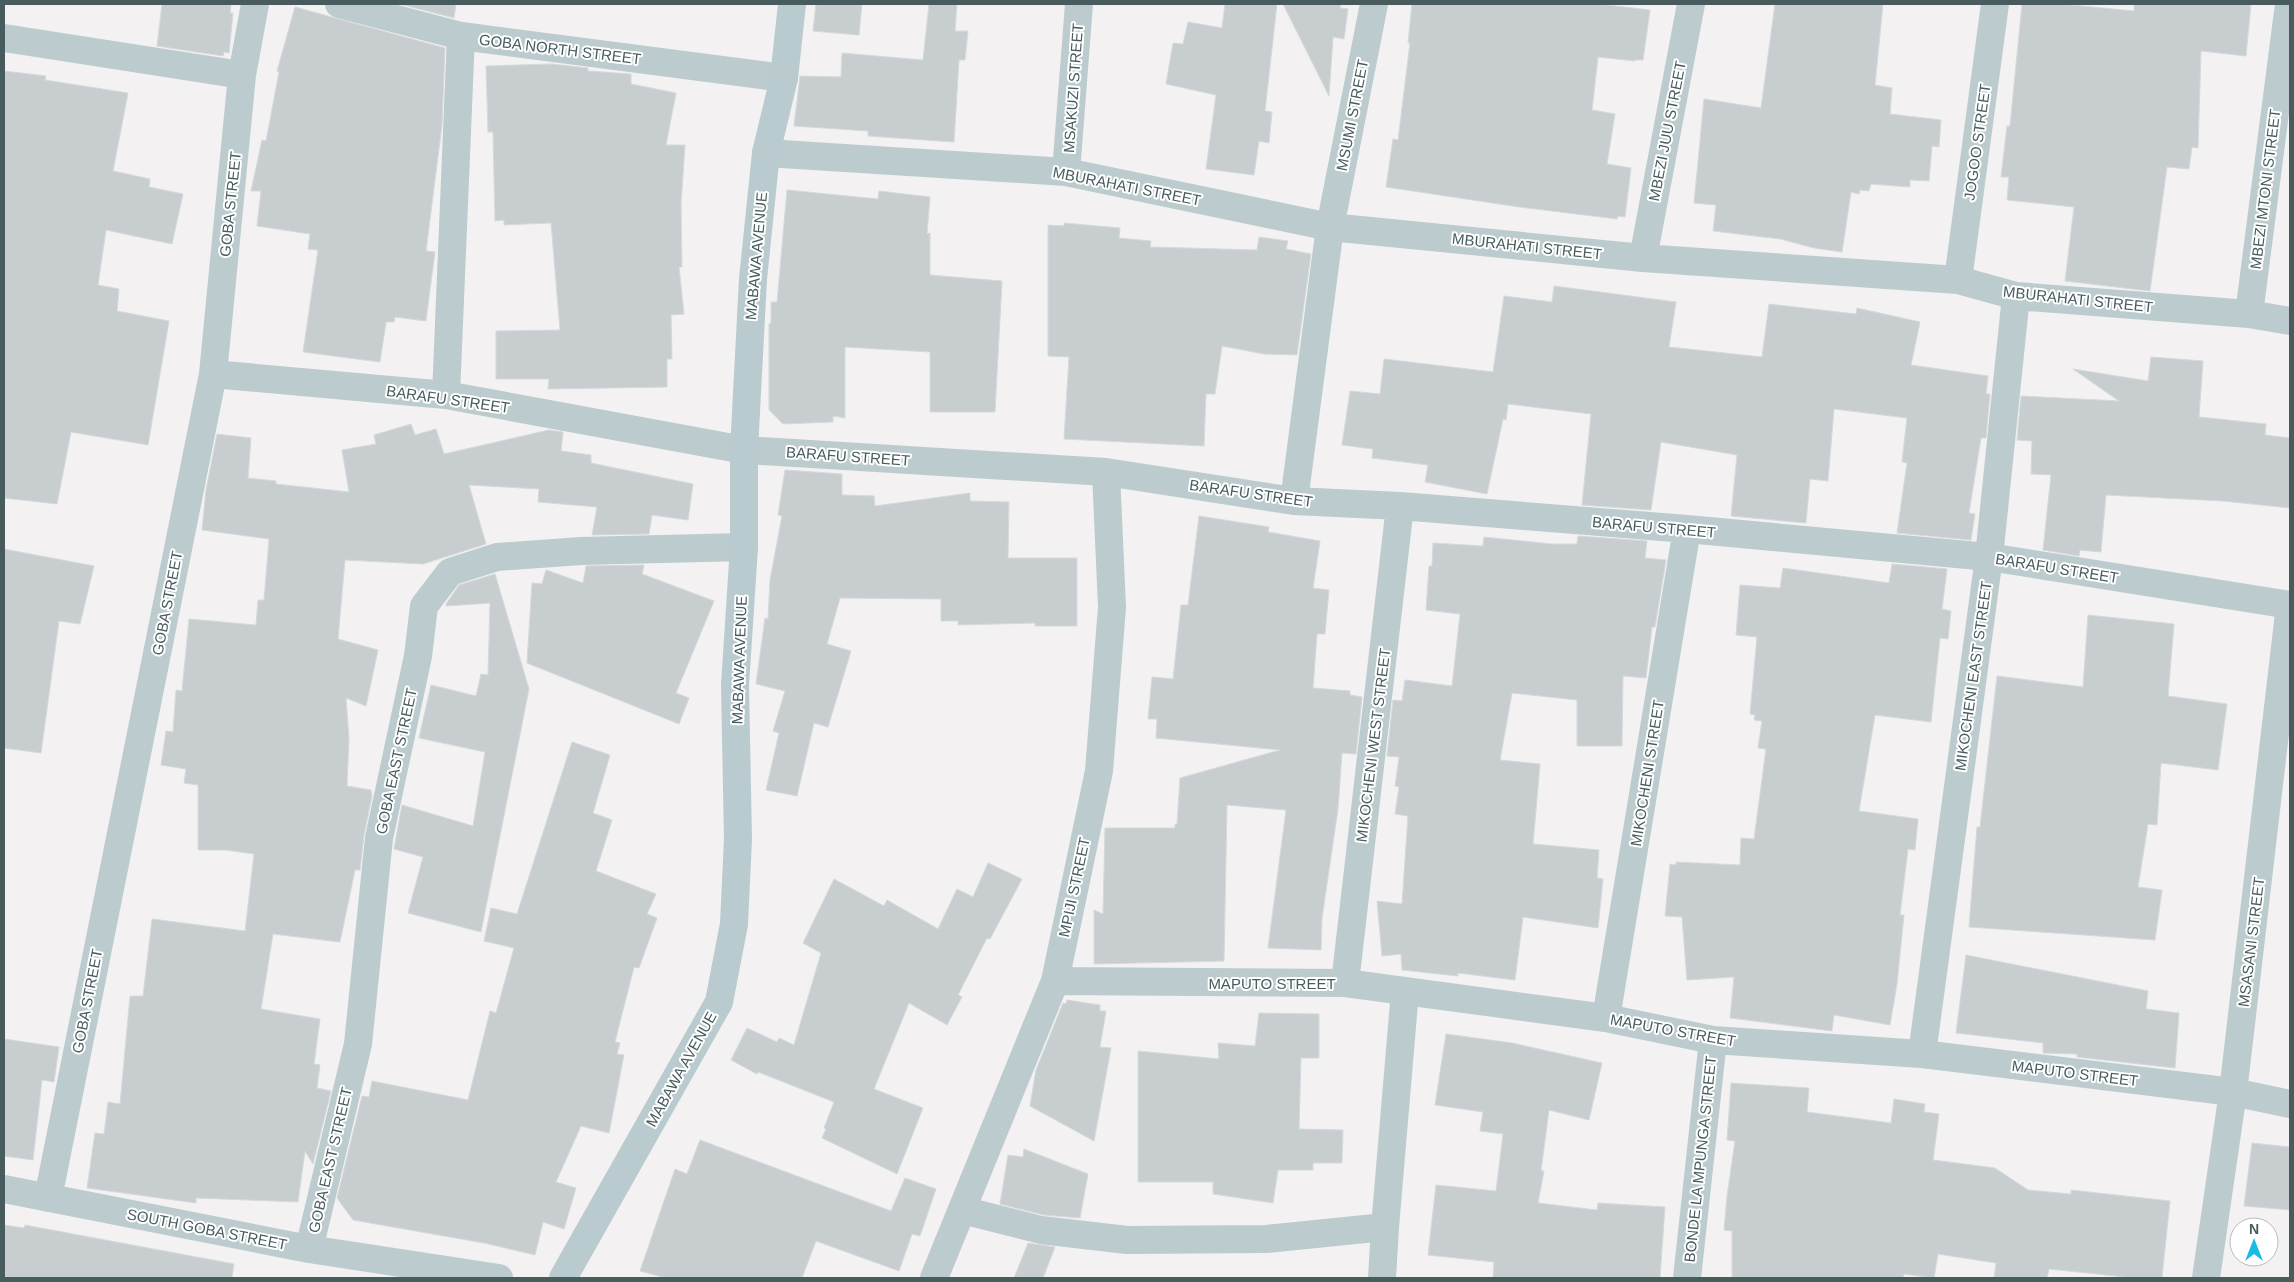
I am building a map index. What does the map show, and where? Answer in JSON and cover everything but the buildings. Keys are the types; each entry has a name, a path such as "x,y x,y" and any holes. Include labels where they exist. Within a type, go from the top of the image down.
{"street":[{"name":"GOBA STREET","path":"48,1198 213,374 242,75 255,4"},
{"name":"GOBA NORTH STREET","path":"339,4 461,36 784,78"},
{"name":"MABAWA AVENUE","path":"563,1278 719,1002 734,924 738,839 735,685 744,547 744,450 753,278 766,153 784,78 792,4"},
{"name":"MSAKUZI STREET","path":"1066,172 1079,4"},
{"name":"MSUMI STREET","path":"1294,501 1330,227 1374,4"},
{"name":"MBEZI JUU STREET","path":"1643,258 1691,4"},
{"name":"JOGOO STREET","path":"1958,280 1995,4"},
{"name":"MBEZI MTONI STREET","path":"2249,314 2289,4"},
{"path":"446,395 461,36"},
{"path":"4,38 242,75"},
{"name":"MBURAHATI STREET","path":"766,153 1066,172 1330,227 1643,258 1958,280 2016,296 2249,314 2290,321"},
{"name":"MIKOCHENI EAST STREET","path":"1922,1054 1989,557 2016,296"},
{"name":"BARAFU STREET","path":"213,374 446,395 744,450 1106,472 1294,501 1400,506 1687,529 1989,557 2290,605"},
{"name":"MPIJI STREET","path":"934,1278 1054,981 1098,771 1112,606 1106,472"},
{"name":"MIKOCHENI WEST STREET","path":"1345,983 1400,506"},
{"name":"MIKOCHENI STREET","path":"1606,1018 1687,529"},
{"name":"GOBA EAST STREET","path":"309,1249 358,1044 379,838 418,656 424,606 450,572 497,557 581,551 744,547"},
{"name":"MSASANI STREET","path":"2206,1278 2233,1092 2290,605"},
{"name":"MAPUTO STREET","path":"1054,981 1345,983 1606,1018 1714,1040 1922,1054 2233,1092 2290,1104"},
{"path":"1382,1278 1405,991"},
{"name":"BONDE LA MPUNGA STREET","path":"1687,1278 1714,1040"},
{"name":"SOUTH GOBA STREET","path":"4,1189 309,1249 499,1278"},
{"path":"962,1210 1041,1230 1126,1240 1266,1239 1385,1227"}]}
